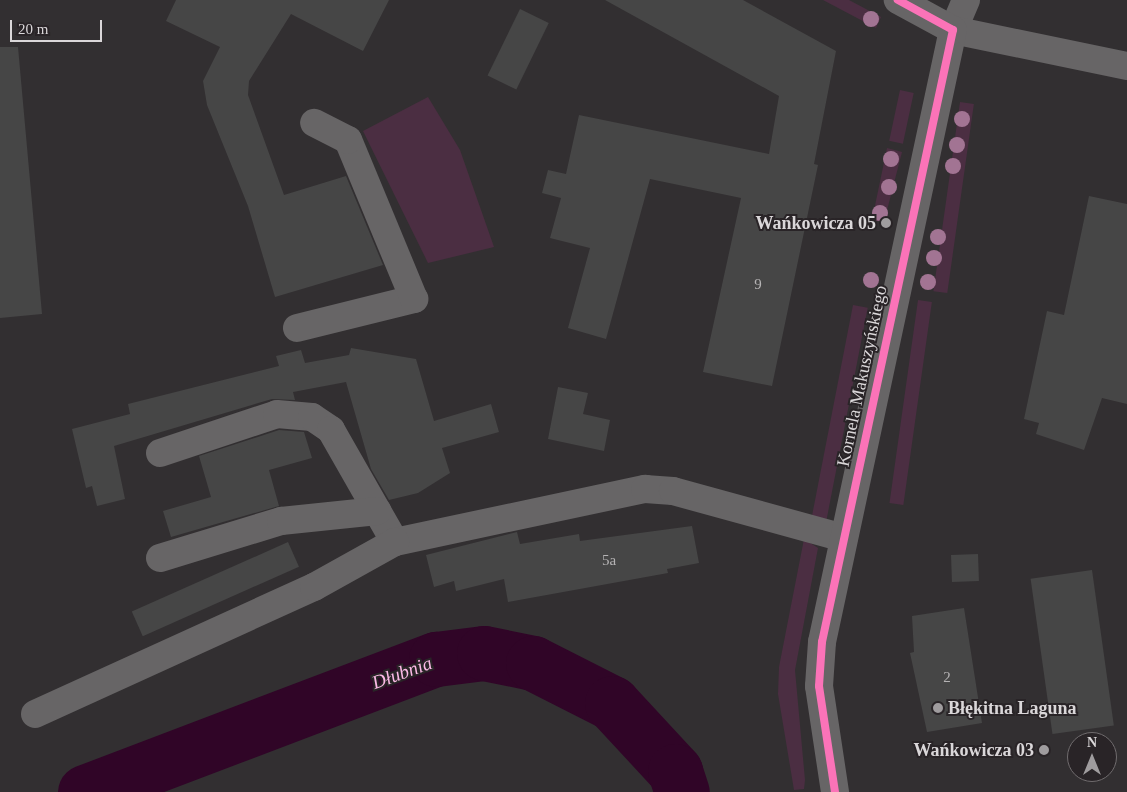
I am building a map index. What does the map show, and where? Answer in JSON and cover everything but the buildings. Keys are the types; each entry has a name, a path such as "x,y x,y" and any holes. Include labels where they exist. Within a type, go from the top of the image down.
{"street":[{"path":"898,0 953,30 1127,66"},
{"name":"Kornela Makuszyńskiego","path":"835,792 819,686 822,642 953,30 966,0"},
{"path":"297,328 414,299 348,140 314,123"},
{"path":"160,453 277,414 312,417 331,430 395,542"},
{"path":"35,714 314,586 395,542 645,489 672,491 844,538"},
{"path":"160,558 281,521 377,511"}],"shaded area":[{"path":"823,0 849,0 881,17 876,28"},
{"path":"900,90 914,93 903,144 889,141"},
{"path":"428,97 460,150 494,247 428,263 363,131"},
{"path":"960,102 974,104 947,293 933,291"},
{"path":"887,148 902,152 884,222 872,220"},
{"path":"918,300 932,302 903,505 889,503"},
{"path":"853,305 868,308 827,519 812,516"},
{"path":"804,539 818,548 795,670 805,780 804,789 794,790 778,694 779,667"}],"waterway":[{"name":"Dłubnia","path":"85,792 436,659 484,653 533,663 612,703 675,771 682,792"}],"cycle path":[{"path":"835,792 819,686 822,642 953,30 898,0"}],"place":[{"name":"Wańkowicza 05","path":"886,223"},
{"name":"Błękitna Laguna","path":"938,708"},
{"name":"Wańkowicza 03","path":"1044,750"}]}
